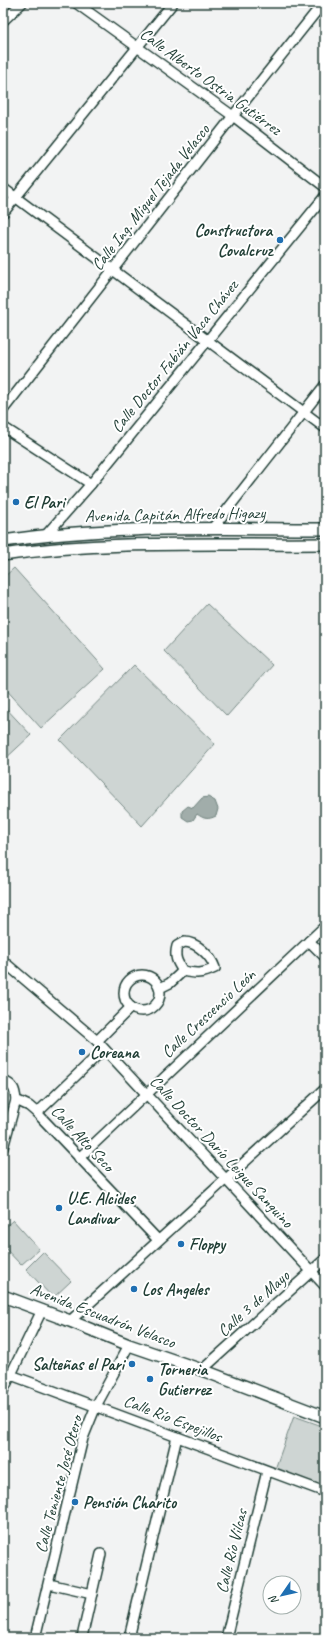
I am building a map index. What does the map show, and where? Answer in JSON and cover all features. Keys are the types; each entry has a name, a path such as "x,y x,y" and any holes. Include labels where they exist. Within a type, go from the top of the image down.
{"street":[{"path":"3,21 22,3"},
{"name":"Calle Alberto Ostria Gutiérrez","path":"76,3 233,116 325,187"},
{"path":"3,213 173,3"},
{"name":"Calle Ing. Miguel Tejada Velasco","path":"3,410 323,3"},
{"path":"3,188 325,428"},
{"name":"Calle Doctor Fabián Vaca Chávez","path":"46,535 91,484 325,196"},
{"path":"212,529 325,386"},
{"path":"3,427 91,484"},
{"name":"Avenida Capitán Alfredo Higazy","path":"3,541 88,531 325,529"},
{"name":"Avenida Capitán Alfredo Higazy","path":"3,555 44,549 88,547 325,544"},
{"name":"Calle Crescencio León","path":"79,1158 325,926"},
{"path":"309,941 325,957"},
{"name":"Calle Doctor Darío Leigue Sanguino","path":"3,961 104,1048 325,1286"},
{"path":"160,988 170,983 183,971"},
{"path":"147,975 153,978 160,988 159,999 153,1008 142,1011 131,1007 127,1002 125,990 126,984 135,976 147,975"},
{"path":"97,1041 131,1007"},
{"path":"37,1113 104,1048"},
{"path":"3,1081 10,1084 14,1088 16,1100 3,1148"},
{"path":"70,1321 325,1089"},
{"name":"Calle Alto Seco","path":"16,1100 29,1106 37,1113 158,1240"},
{"name":"Calle 3 de Mayo","path":"202,1370 325,1259"},
{"name":"Avenida Escuadrón Velasco","path":"3,1296 129,1345 202,1370 325,1417"},
{"path":"3,1391 42,1310"},
{"name":"Calle Teniente José Otero","path":"35,1638 83,1438 96,1406 129,1345"},
{"name":"Calle Río Espejillos","path":"11,1375 325,1492"},
{"path":"129,1638 177,1437"},
{"name":"Calle Río Vilcas","path":"226,1638 267,1471"},
{"path":"82,1637 102,1554"},
{"path":"49,1584 92,1594"}],"shaded area":[{"path":"14,568 105,669 41,728 3,686 3,578"},
{"path":"207,604 272,665 227,716 164,651"},
{"path":"134,665 215,744 142,826 60,740"},
{"path":"3,705 31,735 3,761"},
{"path":"208,797 215,801 218,809 216,816 206,818 197,814 193,820 188,821 182,817 182,811 188,806 193,808 202,798"},
{"path":"13,1220 39,1249 21,1265 3,1246 3,1229"},
{"path":"43,1252 71,1281 53,1298 26,1269"},
{"path":"294,1416 325,1427 325,1490 274,1472"}],"place":[{"name":"Constructora Covalcruz","path":"280,240"},
{"name":"El Pari","path":"16,502"},
{"name":"Coreana","path":"82,1052"},
{"name":"U.E. Alcides Landivar","path":"59,1208"},
{"name":"Floppy","path":"181,1244"},
{"name":"Los Angeles","path":"134,1289"},
{"name":"Salteñas el Pari","path":"132,1364"},
{"name":"Torneria Gutierrez","path":"150,1379"},
{"name":"Pensión Charito","path":"75,1502"}]}
